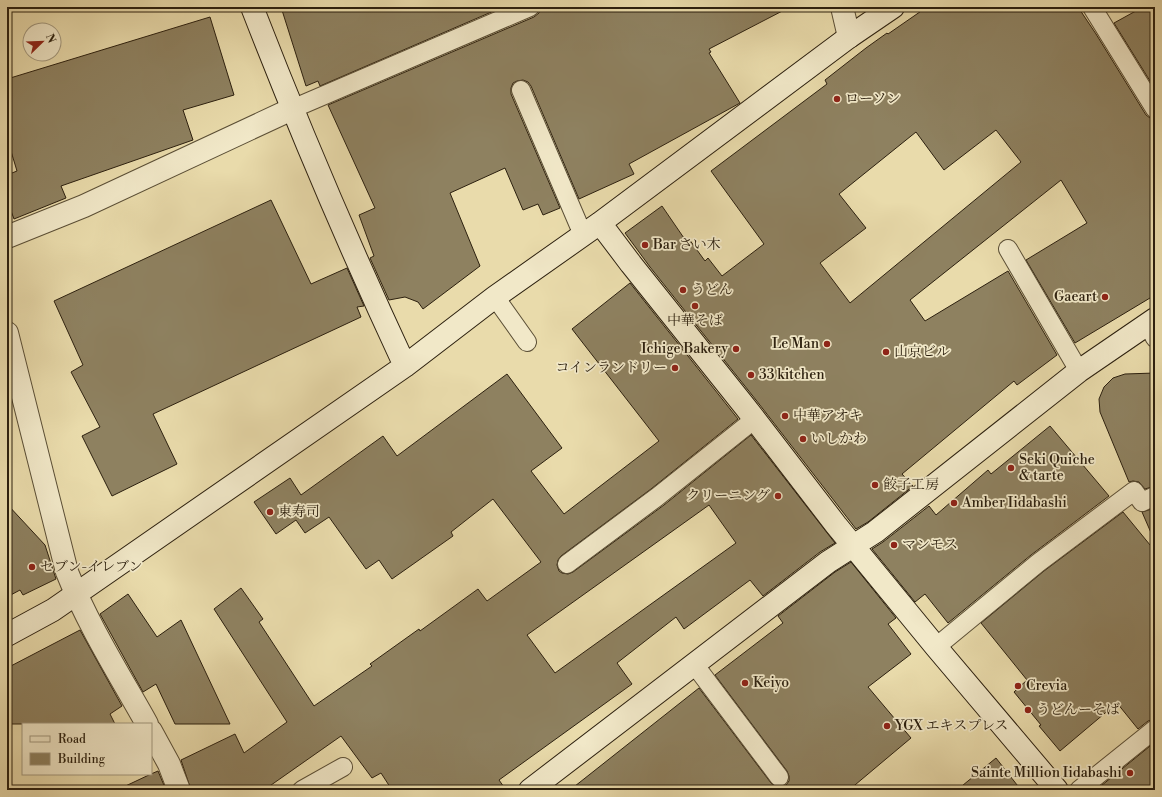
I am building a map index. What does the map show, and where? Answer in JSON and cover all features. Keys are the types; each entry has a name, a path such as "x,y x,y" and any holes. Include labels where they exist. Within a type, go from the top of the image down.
{"street":[{"path":"252,7 292,109 405,366"},
{"path":"842,7 849,37"},
{"path":"7,636 76,595 405,366 495,297 592,229 849,37 893,7"},
{"path":"7,237 84,206 292,109"},
{"path":"592,229 631,264 755,419 853,546 1057,790"},
{"path":"530,790 828,562 875,532 1079,371 1152,327"},
{"path":"7,333 67,572 76,595 88,618 146,723"},
{"path":"152,733 169,764 179,790"}],"lane":[{"path":"292,109 530,7"},
{"path":"1092,7 1155,109"},
{"path":"521,90 592,229"},
{"path":"1008,249 1079,371"},
{"path":"495,297 527,342"},
{"path":"567,564 657,498 755,419"},
{"path":"936,647 1038,563 1134,491 1142,502 1155,496"},
{"path":"694,664 779,777"},
{"path":"1079,790 1155,728"},
{"path":"302,790 342,767"}],"building":[{"path":"281,7 503,7 320,86 318,81 306,86"},
{"path":"540,7 790,7 709,49 711,52 709,53 740,103 629,164 634,174 579,199 531,86 528,82 523,80 513,83 511,94 560,208 543,215 538,204 523,210 505,168 450,193 480,266 423,309 418,302 405,297 389,300 370,258 374,256 359,215 375,208 328,105 534,17 539,13"},
{"path":"927,7 1078,7 1146,115 1155,119 1155,295 1075,343 1026,260 1087,223 1061,180 910,300 925,321 1008,271 1057,355 1017,385 1014,381 902,474 913,486 868,522 856,529 650,267 625,233 662,206 686,241 689,239 705,261 708,258 722,276 764,244 711,171 827,84 825,80 866,48 887,33 888,34","holes":["996,130 1021,162 850,303 820,263 866,228 839,194 916,132 944,170"]},
{"path":"1143,7 1155,7 1155,89 1114,23"},
{"path":"210,17 234,95 183,110 193,140 61,186 66,198 14,219 7,200 7,175 17,171 7,138 7,79"},
{"path":"271,200 311,284 347,268 364,306 357,307 361,317 153,414 177,464 112,496 82,436 100,427 71,372 83,365 54,301"},
{"path":"630,283 738,419 651,489 561,556 557,565 559,571 568,574 573,572 664,505 751,435 835,543 820,552 763,596 750,580 684,629 676,617 617,663 632,684 499,780 506,790 392,790 381,773 372,778 341,736 264,790 191,790 181,760 235,734 244,753 287,722 214,609 241,588 263,619 259,622 314,706 372,666 370,664 419,629 420,631 478,589 487,601 541,562 493,499 451,532 453,536 392,579 379,560 366,569 329,517 305,533 296,520 276,534 254,502 290,478 301,495 383,436 397,456 507,374 562,448 531,471 564,514 659,441 572,329","holes":["709,505 736,543 555,673 527,635"]},
{"path":"1155,373 1155,486 1145,489 1139,482 1129,482 1100,412 1099,399 1104,387 1113,378 1125,374"},
{"path":"1050,426 1109,496 1031,555 948,623 925,594 915,602 872,549 929,506 936,515 988,470 991,474"},
{"path":"7,504 45,545 56,579 23,595 20,590 7,597"},
{"path":"1155,508 1155,542 1142,512"},
{"path":"1123,512 1155,551 1155,719 1148,721 1138,729 1117,703 1060,751 1014,692 1027,680 981,623 1044,571"},
{"path":"851,562 896,618 888,624 911,654 868,687 911,738 849,790 570,790 699,688 771,783 780,787 786,785 789,781 787,771 715,675 783,623 778,616 835,572"},
{"path":"128,594 157,637 181,620 230,724 175,724 156,684 143,692 100,614"},
{"path":"80,630 122,706 110,714 114,723 7,724 7,668"},
{"name":"Sainte Million Iidabashi","path":"1155,742 1155,790 1096,790"},
{"path":"996,758 1021,790 957,790"},
{"path":"158,771 166,790 117,790 149,775 152,775"}],"place":[{"name":"ローソン","path":"837,99"},
{"name":"Bar さい木","path":"645,245"},
{"name":"うどん","path":"683,290"},
{"name":"Gaeart","path":"1105,297"},
{"name":"中華そば","path":"695,306"},
{"name":"Le Man","path":"827,344"},
{"name":"Ichige Bakery","path":"736,349"},
{"name":"山京ビル","path":"886,352"},
{"name":"コインランドリー","path":"675,368"},
{"name":"33 kitchen","path":"751,375"},
{"name":"中華アオキ","path":"785,416"},
{"name":"いしかわ","path":"803,439"},
{"name":"Seki Quiche & tarte","path":"1011,468"},
{"name":"餃子工房","path":"875,485"},
{"name":"クリーニング","path":"778,496"},
{"name":"Amber Iidabashi","path":"954,503"},
{"name":"東寿司","path":"270,512"},
{"name":"マンモス","path":"894,545"},
{"name":"セブン-イレブン","path":"32,567"},
{"name":"Keiyo","path":"745,683"},
{"name":"Crevia","path":"1018,686"},
{"name":"うどんーそば","path":"1028,710"},
{"name":"YGX エキスプレス","path":"887,726"},
{"name":"Sainte Million Iidabashi","path":"1130,773"}]}
